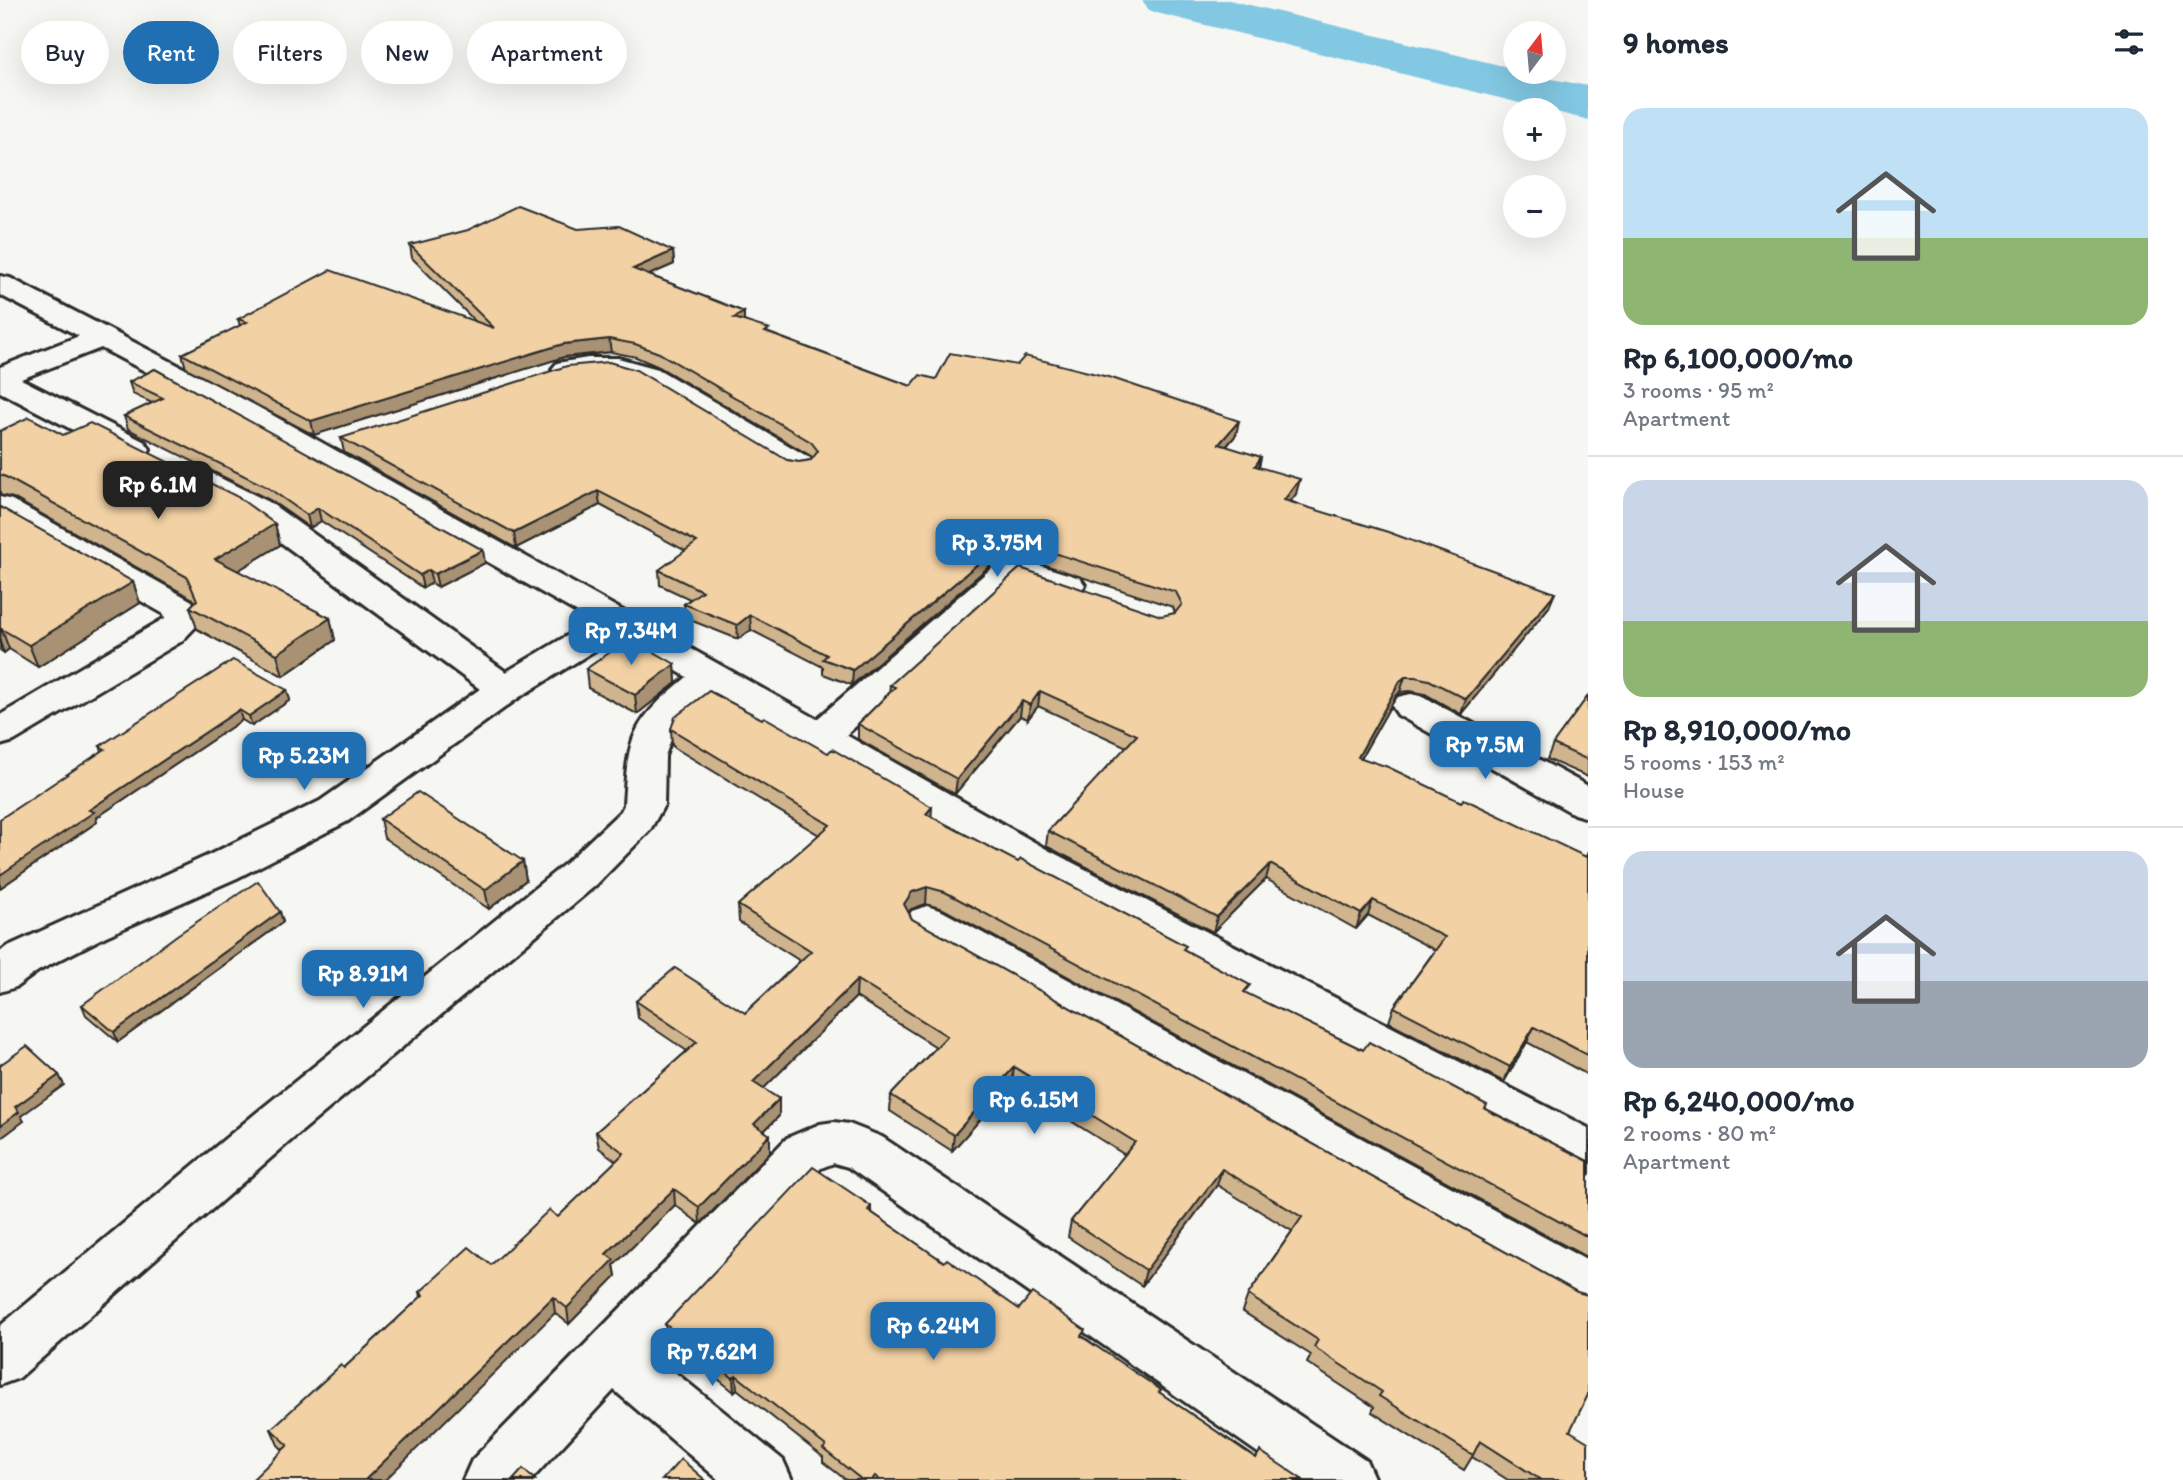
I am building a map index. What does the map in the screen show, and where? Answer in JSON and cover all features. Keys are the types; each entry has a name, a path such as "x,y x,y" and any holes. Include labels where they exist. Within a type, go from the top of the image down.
{"street":[{"path":"0,284 312,449 618,621 1032,861 1588,1152"},
{"path":"0,379 101,338"},
{"path":"538,377 565,369 594,365 625,366 648,375 799,465"},
{"path":"0,379 257,509 505,689"},
{"path":"312,449 352,437"},
{"path":"0,507 180,609 183,621 169,633 0,732"},
{"path":"819,737 1013,567 1098,596"},
{"path":"0,975 22,959 80,930 222,867 334,811 505,689 618,621"},
{"path":"0,1360 272,1128 582,874 636,820 644,805 646,756 655,730 666,715 712,676"},
{"path":"1411,706 1588,804"},
{"path":"927,922 1588,1288"},
{"path":"492,1480 804,1153 822,1142 836,1141 851,1144 865,1152 1346,1480"},
{"path":"612,1354 763,1480"}],"building":[{"path":"518,206 578,229 619,226 673,251 633,269 744,312 734,318 769,329 765,332 911,386 920,375 936,379 950,353 1017,365 1025,356 1112,378 1239,421 1219,444 1261,457 1255,466 1300,479 1284,500 1388,532 1555,593 1466,699 1429,680 1405,677 1400,681 1358,757 1388,767 1461,802 1464,799 1586,857 1588,852 1588,1055 1534,1027 1510,1067 1394,1007 1445,937 1373,900 1361,914 1270,864 1217,917 1048,831 1137,735 1040,691 1030,705 1022,701 957,779 858,724 895,687 890,685 1020,568 1161,616 1175,613 1182,604 1176,592 1014,540 1001,544 853,670 823,659 827,655 750,615 737,625 684,604 702,591 659,570 697,542 598,491 514,533 341,438 567,366 609,362 636,370 787,460 811,460 818,451 811,442 659,353 635,344 609,339 563,344 311,421 182,354 247,322 238,319 330,270 494,328 410,245 468,230"},
{"path":"155,369 483,550 435,574 429,570 420,575 318,508 307,515 267,487 124,416 163,398 129,382"},
{"path":"29,417 63,435 90,423 238,497 275,524 215,559 330,618 277,654 190,607 197,600 187,577 0,475 0,431"},
{"path":"0,507 133,582 29,645 0,628"},
{"path":"630,638 675,664 635,695 586,669"},
{"path":"233,660 287,690 249,716 239,710 89,810 94,812 0,875 0,819 105,749 100,746"},
{"path":"709,691 762,719 764,717 828,753 832,749 932,807 926,814 1018,862 1021,859 1186,946 1183,949 1250,985 1244,992 1363,1050 1369,1042 1487,1105 1485,1109 1588,1161 1588,1237 945,892 927,887 912,892 904,904 912,919 1577,1292 1588,1295 1588,1395 1570,1431 1588,1442 1588,1480 1541,1480 1480,1441 1473,1455 1379,1396 1382,1392 1314,1347 1318,1340 1248,1295 1302,1217 1222,1169 1146,1270 1071,1221 1135,1142 1014,1067 954,1135 891,1095 947,1036 857,980 753,1082 779,1099 754,1124 770,1135 699,1207 674,1189 606,1254 614,1260 567,1308 553,1297 365,1480 252,1480 288,1445 271,1429 341,1365 344,1368 423,1295 420,1292 469,1247 491,1265 549,1210 558,1217 624,1153 596,1132 697,1042 636,1001 675,968 745,1013 811,951 738,905 830,825 671,729 675,717"},
{"path":"1588,696 1588,760 1553,744"},
{"path":"418,792 523,861 485,890 380,819"},
{"path":"258,881 280,912 114,1032 82,1005 177,935"},
{"path":"27,1046 59,1075 15,1107 19,1112 0,1126 0,1065"},
{"path":"813,1167 871,1206 868,1210 944,1262 947,1259 1019,1309 1032,1293 1085,1330 1081,1336 1161,1390 1159,1392 1256,1458 1260,1451 1303,1480 880,1480 875,1476 872,1480 862,1480 823,1449 826,1446 736,1375 733,1378 665,1324"},
{"path":"681,1459 705,1480 662,1480"},
{"path":"523,1469 535,1480 513,1480"}],"waterway":[{"path":"1167,0 1588,103"}]}
